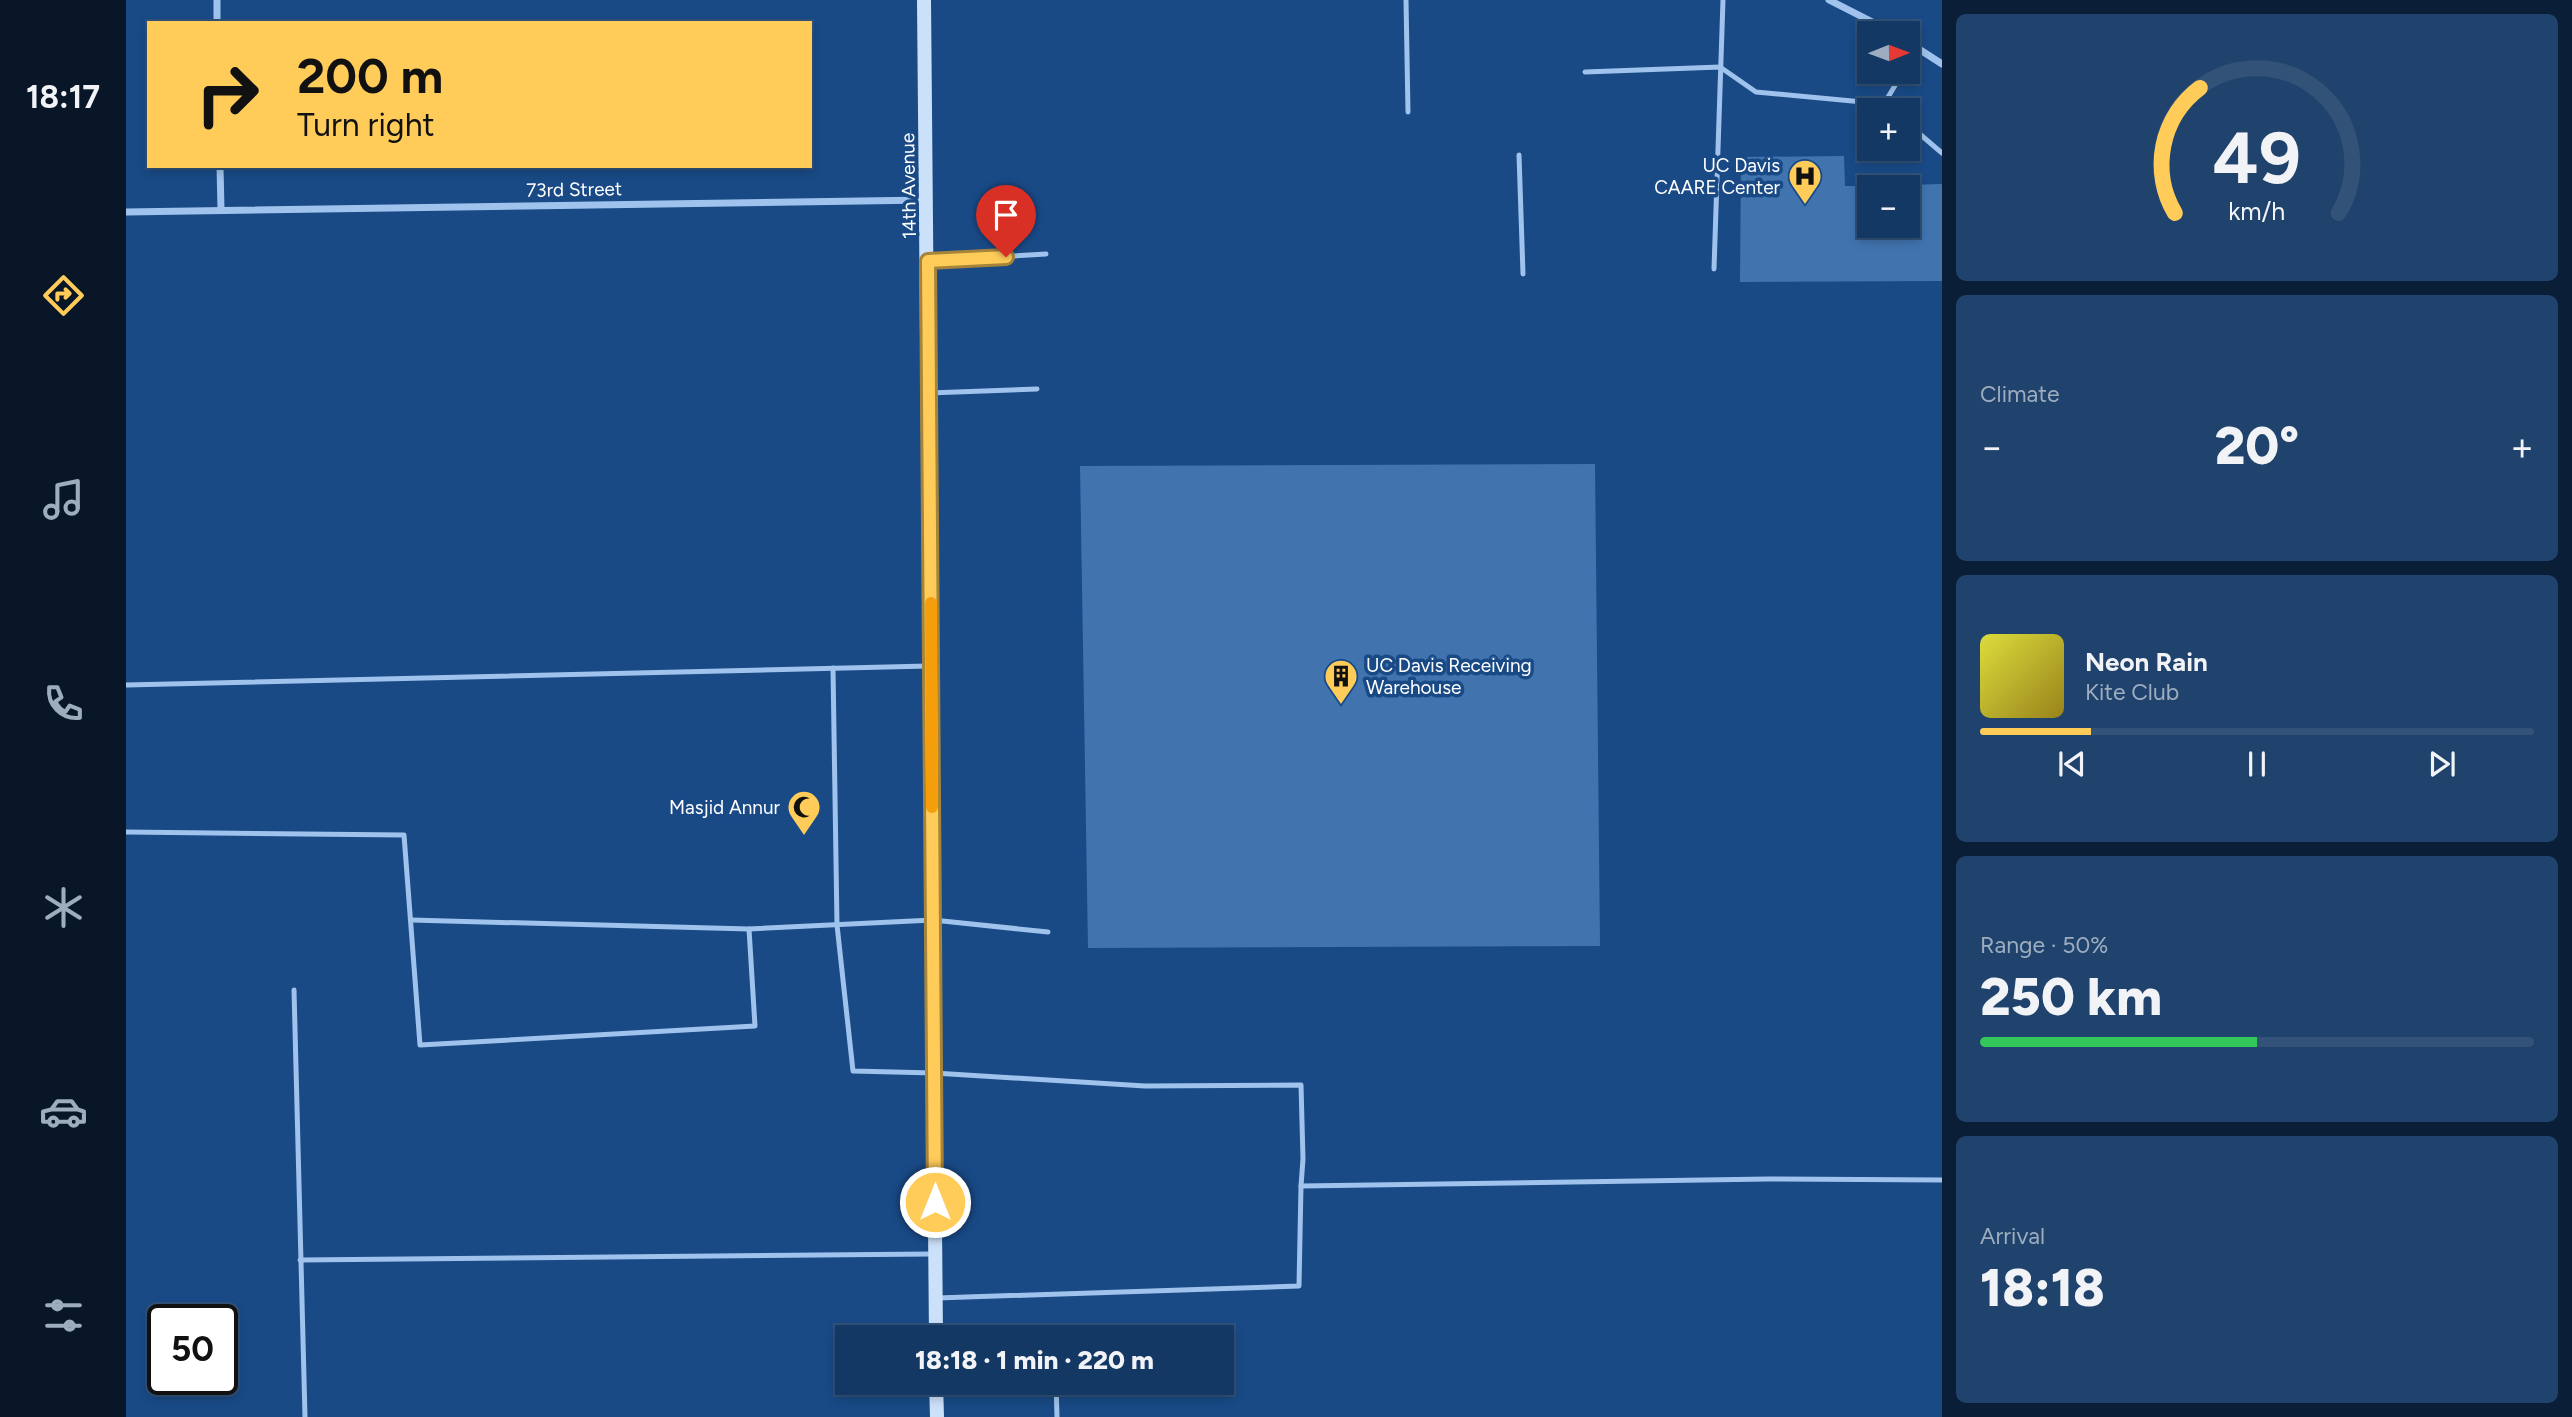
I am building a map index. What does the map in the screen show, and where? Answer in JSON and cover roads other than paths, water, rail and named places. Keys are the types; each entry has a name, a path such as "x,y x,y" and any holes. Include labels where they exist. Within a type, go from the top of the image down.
{"main road":[{"name":"14th Avenue","path":"924,0 928,200 936,1325"},
{"path":"936,1395 937,1417"}],"street":[{"path":"217,0 217,21"},
{"path":"1835,1 1872,21"},
{"path":"1920,50 1942,64"},
{"path":"220,168 222,210"},
{"name":"73rd Street","path":"126,212 928,200"}],"lane":[{"path":"1406,0 1408,112"},
{"path":"1714,269 1723,0"},
{"path":"1586,72 1720,67 1756,92 1857,101"},
{"path":"1920,134 1942,153"},
{"path":"1519,155 1523,274"},
{"path":"928,261 1046,254"},
{"path":"929,393 1037,389"},
{"path":"126,685 931,666"},
{"path":"833,668 837,925 853,1071 934,1073 1145,1086 1301,1085 1303,1159 1299,1286 936,1298"},
{"path":"126,832 404,835 420,1045 755,1026 749,929"},
{"path":"411,920 749,929 933,920 1048,932"},
{"path":"294,990 305,1417"},
{"path":"1301,1186 1768,1179 1942,1180"},
{"path":"300,1260 935,1254"},
{"path":"1056,1395 1056,1417"}],"place":[{"name":"UC Davis CAARE Center","path":"1805,206"},
{"name":"UC Davis Receiving Warehouse","path":"1341,706"},
{"name":"Masjid Annur","path":"804,837"}]}
